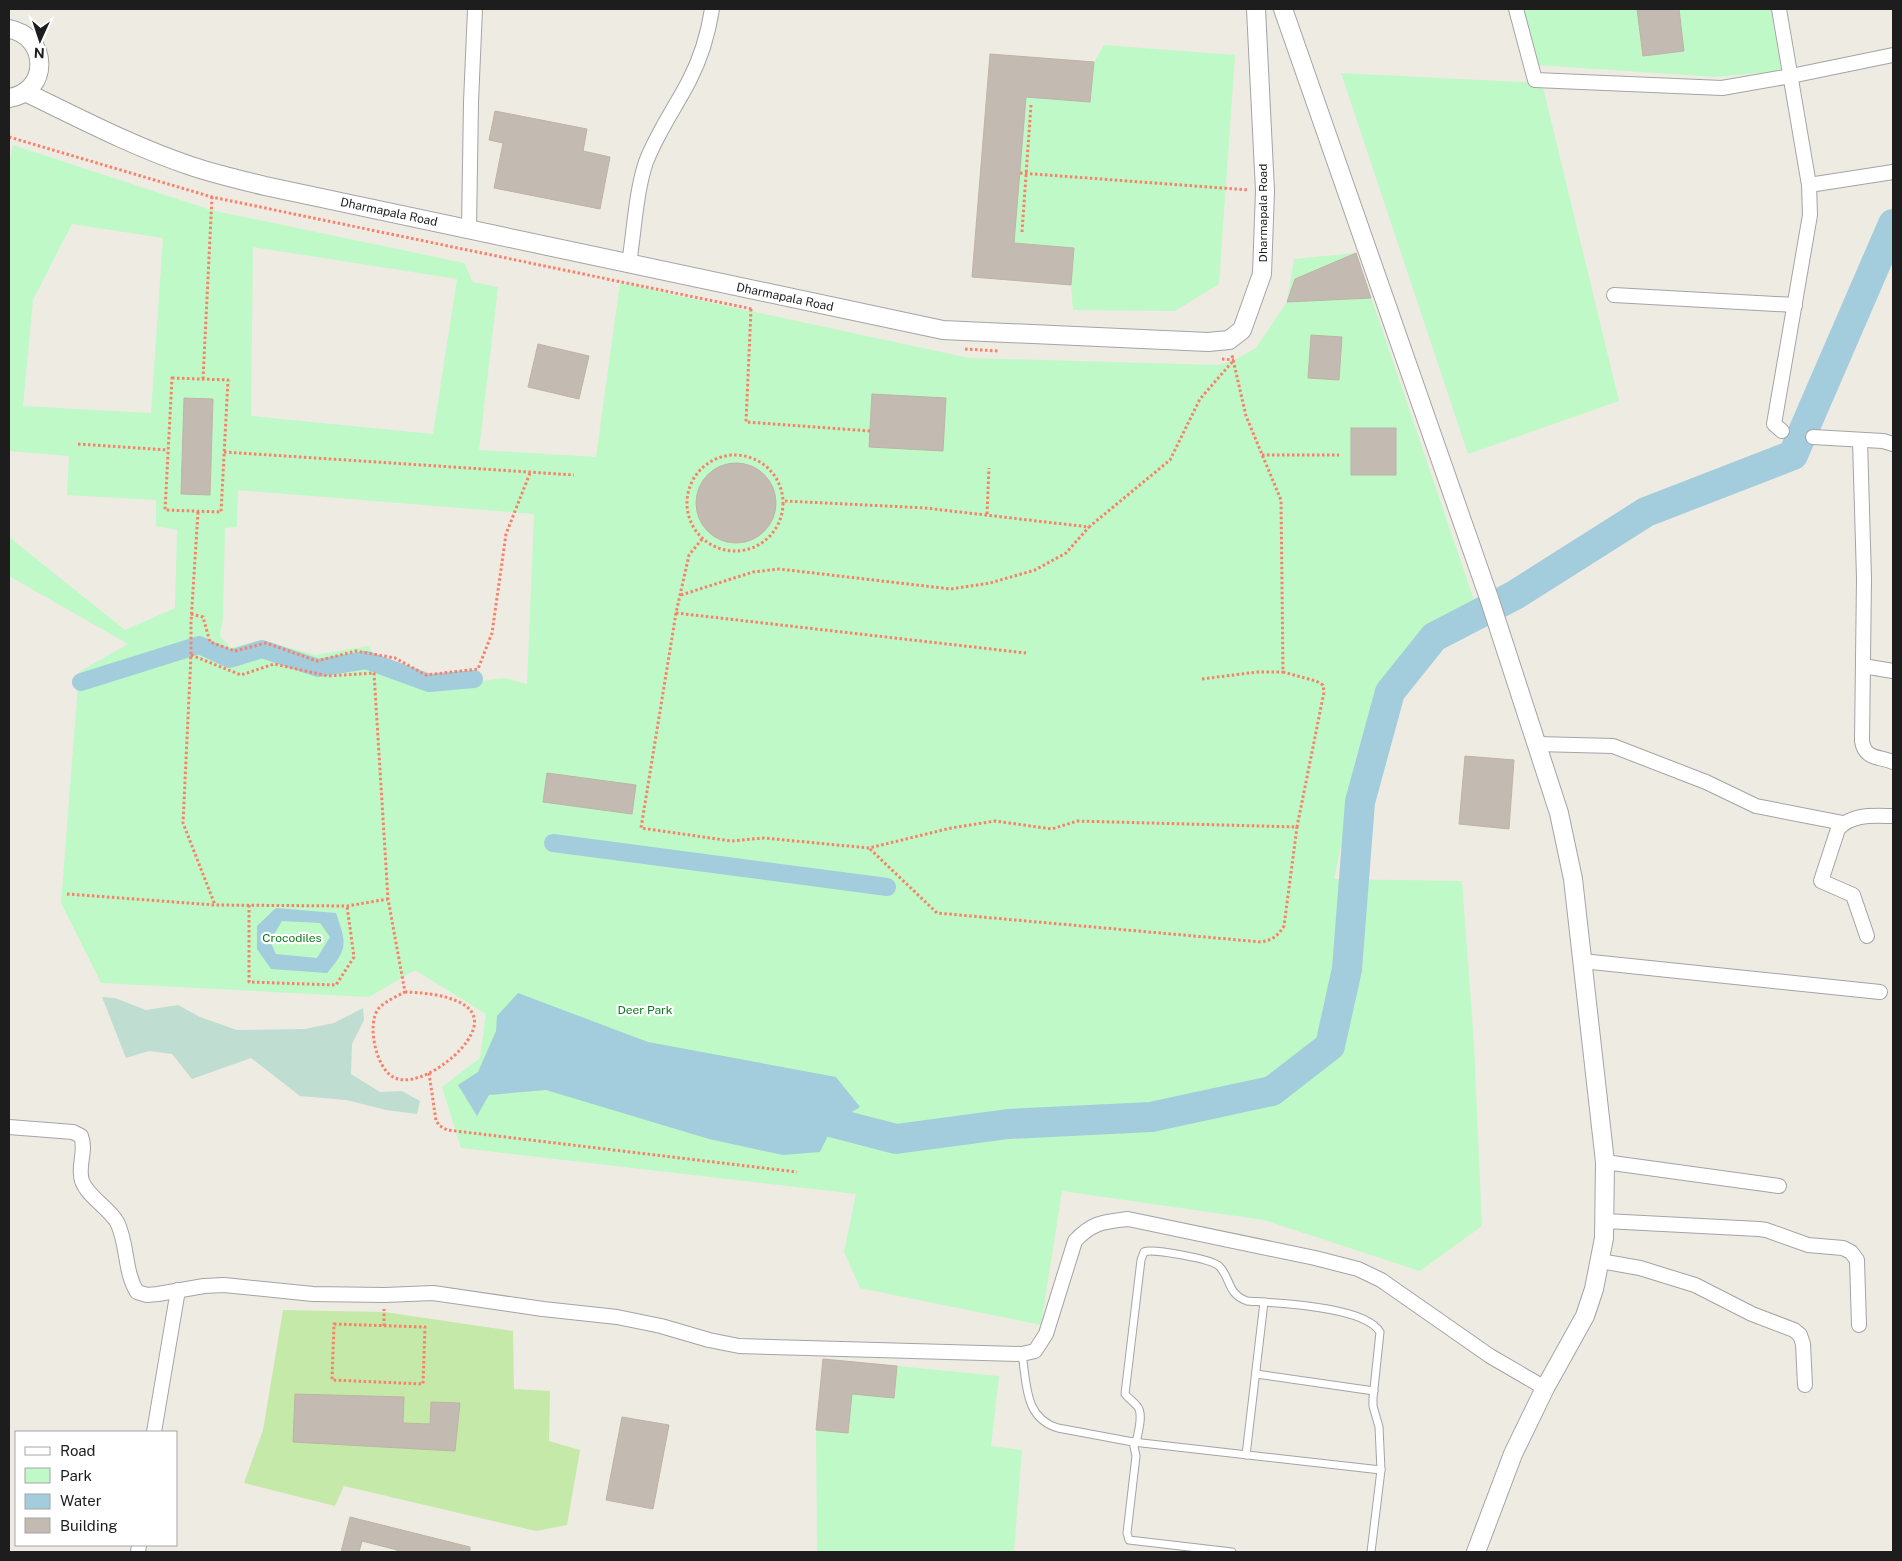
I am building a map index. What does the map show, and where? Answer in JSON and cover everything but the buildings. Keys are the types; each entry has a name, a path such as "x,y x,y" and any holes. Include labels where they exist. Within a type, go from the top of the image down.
{"street":[{"path":"469,229 475,9"},
{"path":"629,264 640,190 647,161 700,58 707,37 712,9"},
{"name":"Dharmapala Road","path":"25,92 132,142 190,166 265,186 629,264 943,330 1208,342 1229,340 1242,330 1262,274 1265,191 1256,9"},
{"path":"1283,9 1499,627 1559,813 1573,879 1606,1162 1604,1238 1594,1289 1585,1316 1545,1388 1513,1454 1476,1552"},
{"path":"1516,9 1535,80 1722,88 1893,55"},
{"path":"1779,9 1810,185 1810,215 1774,424 1782,431"},
{"path":"9,28 22,33 31,40 37,50 40,62 34,83 25,92 9,98"},
{"path":"1810,185 1893,172"},
{"path":"1614,295 1795,305"},
{"path":"1813,436 1860,441 1883,441 1893,444"},
{"path":"1860,441 1864,578 1863,749 1868,754 1893,762"},
{"path":"1863,666 1893,671"},
{"path":"1537,744 1613,746 1706,782 1756,806 1843,824"},
{"path":"1867,936 1853,895 1821,882 1838,828 1856,817 1893,816"},
{"path":"1582,961 1880,992"},
{"path":"9,1127 73,1132 80,1136 83,1142 80,1173 83,1183 116,1222 122,1236 132,1284 137,1292 147,1295 224,1285 313,1294 385,1295 433,1293 543,1310 617,1317 739,1346 1022,1354 1035,1351 1046,1334 1075,1241 1083,1232 1096,1223 1128,1219 1315,1258 1358,1269 1381,1280 1490,1356 1545,1388"},
{"path":"1606,1162 1779,1186"},
{"path":"1605,1221 1759,1229 1808,1245 1843,1248 1851,1252 1857,1260 1859,1325"},
{"path":"1600,1260 1640,1268 1695,1285 1752,1314 1794,1330 1800,1335 1802,1344 1805,1385"},
{"path":"154,1431 178,1290"}],"lane":[{"path":"1232,1552 1138,1542 1129,1540 1127,1533 1136,1456 1135,1442 1140,1411 1138,1406 1129,1400 1125,1394 1140,1268 1144,1252 1148,1250 1217,1265 1223,1272 1230,1287 1241,1299 1351,1314 1368,1320 1377,1326 1380,1332 1373,1406 1379,1427 1381,1470 1371,1552"},
{"path":"1246,1455 1264,1302"},
{"path":"1022,1354 1030,1400 1040,1419 1048,1425 1135,1442 1381,1470"},
{"path":"1256,1374 1374,1392"}],"path":[{"path":"1022,232 1031,105"},
{"path":"1020,173 1265,191"},
{"path":"204,379 212,197"},
{"path":"751,309 746,422 870,431"},
{"path":"1229,340 1246,416 1281,500 1283,672"},
{"path":"680,595 753,572 779,569 951,589 990,583 1036,570 1066,553 1089,527 1170,460 1200,399 1234,360"},
{"path":"172,378 228,380 221,512 165,510 168,450 172,378"},
{"path":"78,444 168,450"},
{"path":"224,452 574,475"},
{"path":"1262,454 1339,455"},
{"path":"727,455 744,455 758,459 771,470 781,485 785,501 782,518 773,535 760,545 749,550 730,552 718,549 702,539 692,525 687,509 688,489 697,473 707,463 727,455"},
{"path":"987,514 989,468"},
{"path":"191,614 203,617 210,642 235,650 266,644 317,661 356,651 395,658 426,675 478,670 492,633 506,534 530,472"},
{"path":"785,501 925,508 1089,527"},
{"path":"198,512 191,614 191,655 183,823 215,905"},
{"path":"702,539 689,555 676,613 640,828 731,842 764,838 869,848 951,828 995,821 1052,829 1077,821 1297,827"},
{"path":"676,613 1026,652"},
{"path":"191,655 242,675 274,664 328,676 374,673 388,899 405,992"},
{"path":"869,848 937,913 1261,942 1270,940 1280,934 1284,926 1297,827 1324,692 1323,685 1316,681 1283,672 1257,672 1202,679"},
{"path":"68,894 215,905 347,906 388,899"},
{"path":"249,905 249,982 336,985 354,957 347,906"},
{"path":"405,992 428,993 448,997 458,1001 473,1014 473,1031 455,1056 436,1070 417,1078 394,1078 383,1068 379,1060 373,1034 374,1020 379,1009 405,992"},
{"path":"429,1073 436,1121 447,1130 797,1172"},
{"path":"334,1324 425,1327 423,1384 332,1380 334,1324"}],"green space":[{"path":"1521,9 1771,9 1781,71 1716,77 1537,65"},
{"path":"1104,45 1235,55 1219,284 1175,311 1073,310 1071,285 1074,248 1014,243 1026,97 1090,102 1094,62"},
{"path":"1341,73 1542,83 1619,401 1468,454"},
{"path":"13,145 211,210 464,263 473,282 498,287 479,450 596,457 620,283 969,358 1218,365 1234,360 1256,348 1287,302 1294,259 1356,253 1476,606 1419,632 1374,693 1334,879 1462,881 1474,1044 1482,1226 1420,1271 1264,1220 1062,1191 1041,1325 860,1288 844,1252 856,1194 461,1148 442,1087 480,1058 486,1014 415,970 369,997 101,983 61,903 79,672 128,644 9,576 9,537 125,630 175,608 177,530 156,526 156,500 67,495 69,456 9,451 9,164","holes":["72,224 163,238 151,413 23,406 33,300","253,247 457,279 433,434 251,416","238,490 534,514 527,684 504,678 439,687 381,673 369,646 315,655 262,640 231,648 220,636 223,617 225,528 237,527"]},
{"path":"102,997 115,998 146,1010 178,1005 200,1017 237,1030 305,1029 334,1023 363,1008 364,1020 352,1044 351,1074 380,1092 402,1091 420,1101 417,1114 386,1110 346,1100 300,1096 251,1058 192,1079 172,1054 149,1051 126,1058"},
{"path":"283,1310 384,1312 513,1331 514,1389 550,1391 549,1441 580,1450 567,1525 536,1531 344,1486 335,1506 244,1483 263,1430"},
{"path":"897,1366 999,1376 991,1446 1022,1450 1014,1552 817,1552 816,1430 848,1433 852,1394 894,1398"}],"water":[{"path":"276,908 336,913 344,945 339,957 327,973 271,969 257,949 257,926","holes":["282,921 320,923 330,937 317,958 276,954 270,941"]},
{"path":"518,993 648,1042 836,1077 860,1107 834,1123 820,1152 783,1155 709,1139 546,1090 489,1095 477,1116 458,1085 478,1072 496,1031 497,1016"}],"waterway":[{"path":"796,1113 896,1139 1008,1124 1151,1117 1272,1091 1330,1046 1347,969 1360,802 1390,692 1434,637 1515,595 1646,512 1793,455 1893,224"},
{"path":"81,682 199,645 230,659 262,649 318,668 366,660 429,683 474,679"},
{"path":"553,843 887,887"}],"park label":[{"name":"Crocodiles","path":"292,938"},
{"name":"Deer Park","path":"645,1010"}]}
